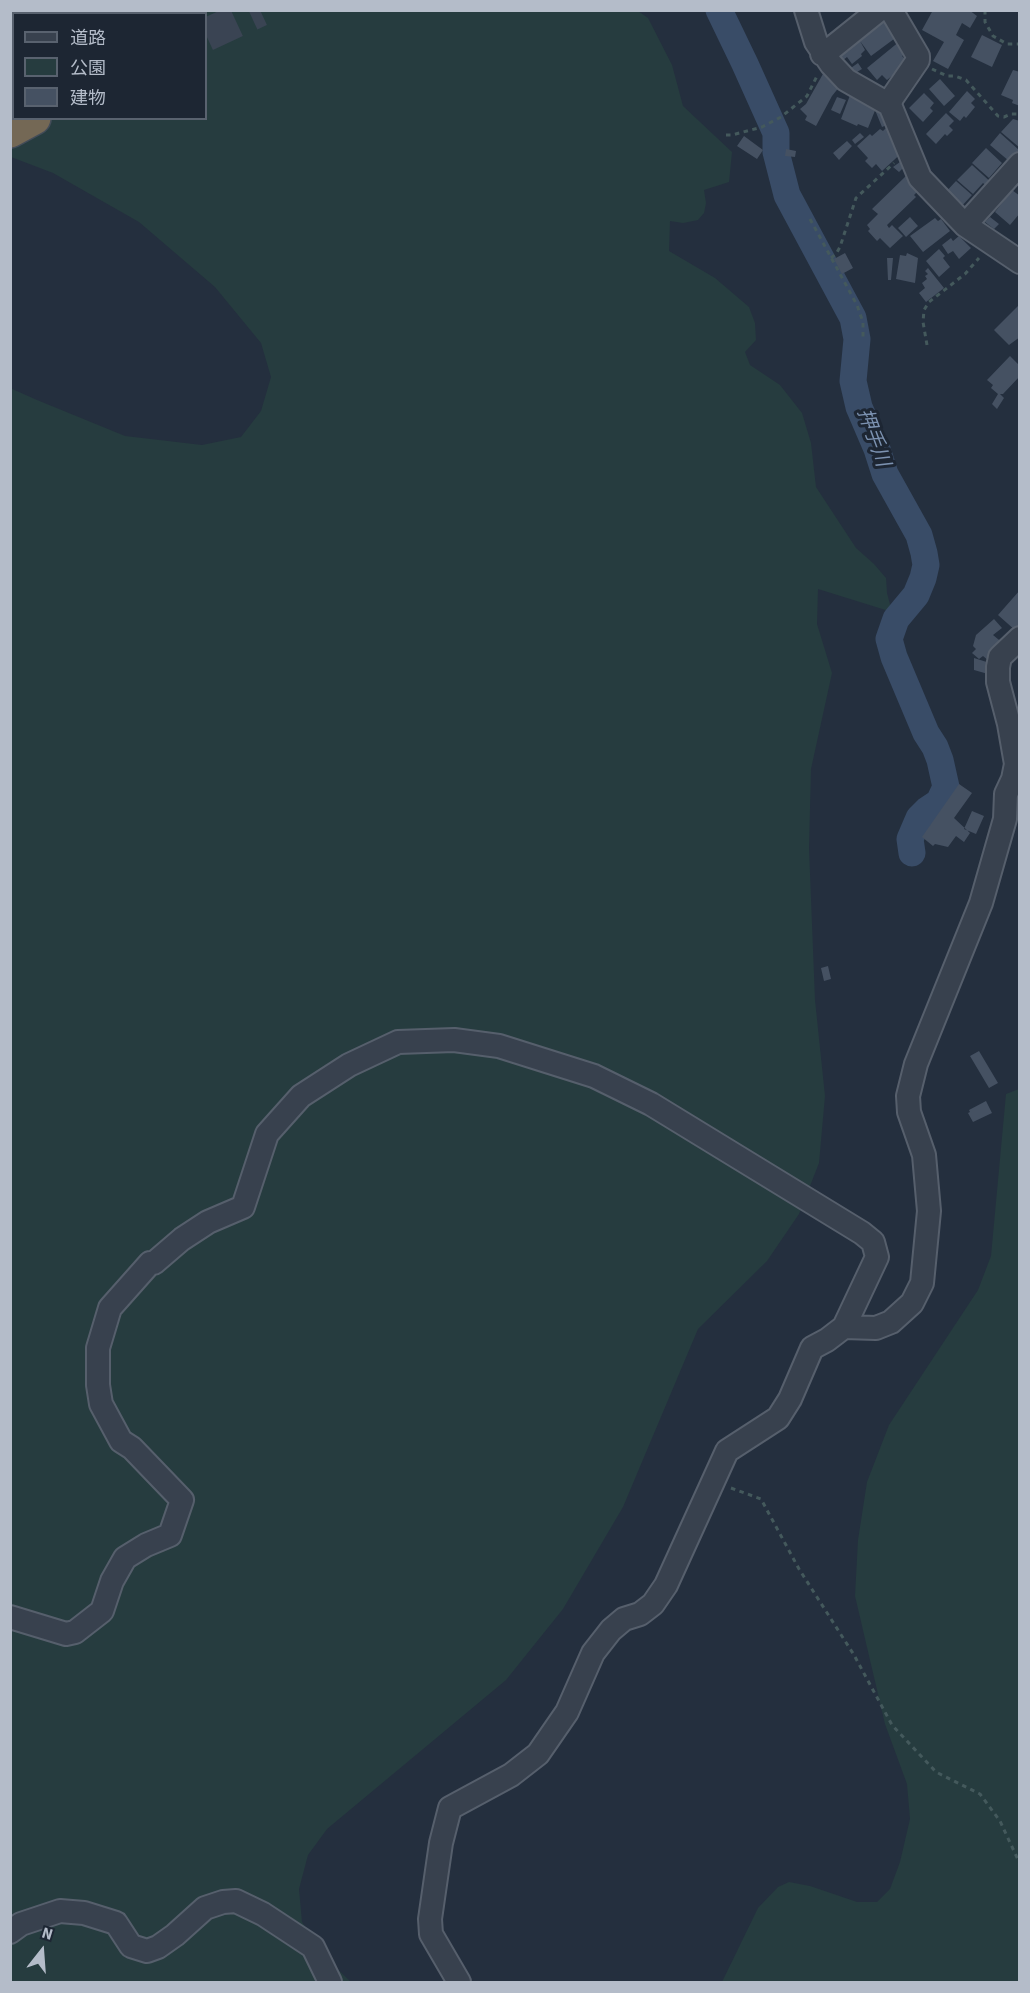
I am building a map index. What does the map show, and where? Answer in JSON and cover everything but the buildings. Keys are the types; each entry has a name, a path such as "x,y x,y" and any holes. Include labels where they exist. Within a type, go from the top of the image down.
{"highway":[{"path":"10,131 29,120"}],"street":[{"path":"806,10 816,42 846,80 890,105"},
{"path":"825,56 828,51 879,10"},
{"path":"891,10 918,56 918,60 892,98 890,105 920,178 965,225 1020,262"},
{"path":"965,225 1020,164"},
{"path":"844,1327 876,1328 891,1322 912,1303 922,1282 929,1211 924,1155 909,1112 908,1095 916,1064 981,903 1005,819 1006,794 1016,764 998,682 998,667 1000,657 1020,638"},
{"path":"10,1617 66,1634 75,1632 102,1611 112,1581 125,1558 146,1545 170,1536 182,1500 132,1448 121,1441 101,1404 98,1385 98,1348 111,1308 150,1263 154,1263 182,1239 208,1222 243,1207 267,1134 301,1096 349,1065 398,1042 454,1040 499,1046 594,1076 651,1104 862,1233 873,1242 877,1257 844,1327 827,1340 812,1347 790,1399 778,1418 727,1451 666,1586 653,1604 640,1614 624,1619 611,1630 593,1653 567,1713 538,1754 511,1775 450,1808 441,1843 429,1919 431,1934 459,1983"},
{"path":"10,1932 21,1924 60,1911 84,1913 116,1923 131,1946 147,1951 158,1947 175,1935 205,1908 236,1901 263,1914 313,1947 330,1983"}],"path":[{"path":"985,10 985,22 993,36 1007,44 1020,44"},
{"path":"726,135 768,125 804,100 825,56"},
{"path":"918,60 947,76 956,76 966,80 999,116 1020,114"},
{"path":"831,258 840,247 856,198 909,148"},
{"path":"810,219 860,312 864,330 863,339"},
{"path":"927,345 923,322 924,310 929,302 965,274 989,243"},
{"path":"713,1480 761,1499 799,1569 854,1655 891,1725 936,1772 980,1794 1000,1821 1020,1864"}],"green space":[{"path":"11,11 638,11 648,18 672,65 683,106 732,152 729,182 704,190 706,203 704,213 698,220 683,223 670,221 669,251 715,278 749,307 755,323 756,340 745,352 750,365 780,385 802,413 811,443 816,487 856,548 886,578 892,612 818,589 817,624 832,673 811,769 809,848 815,1000 825,1096 819,1163 799,1214 767,1261 698,1329 623,1507 563,1609 506,1680 327,1829 308,1855 299,1889 302,1922 326,1958 351,1982 11,1982 10,388 125,436 202,445 241,437 261,411 271,377 261,343 215,287 139,222 53,173 11,157"},
{"path":"1019,1089 1019,1982 722,1982 758,1908 778,1887 789,1882 810,1886 857,1902 877,1902 890,1889 900,1862 910,1819 907,1784 885,1724 855,1596 858,1540 867,1482 889,1425 978,1290 991,1256 1006,1094"}],"waterway":[{"name":"押手川","path":"719,10 776,133 776,152 787,195 853,318 857,339 853,381 859,407 885,474 919,535 924,553 926,565 923,578 916,595 896,619 889,639 894,657 926,733 935,747 946,787 939,802 919,818 910,839 912,853"}],"tunnel":[{"path":"207,35 260,10"}]}
